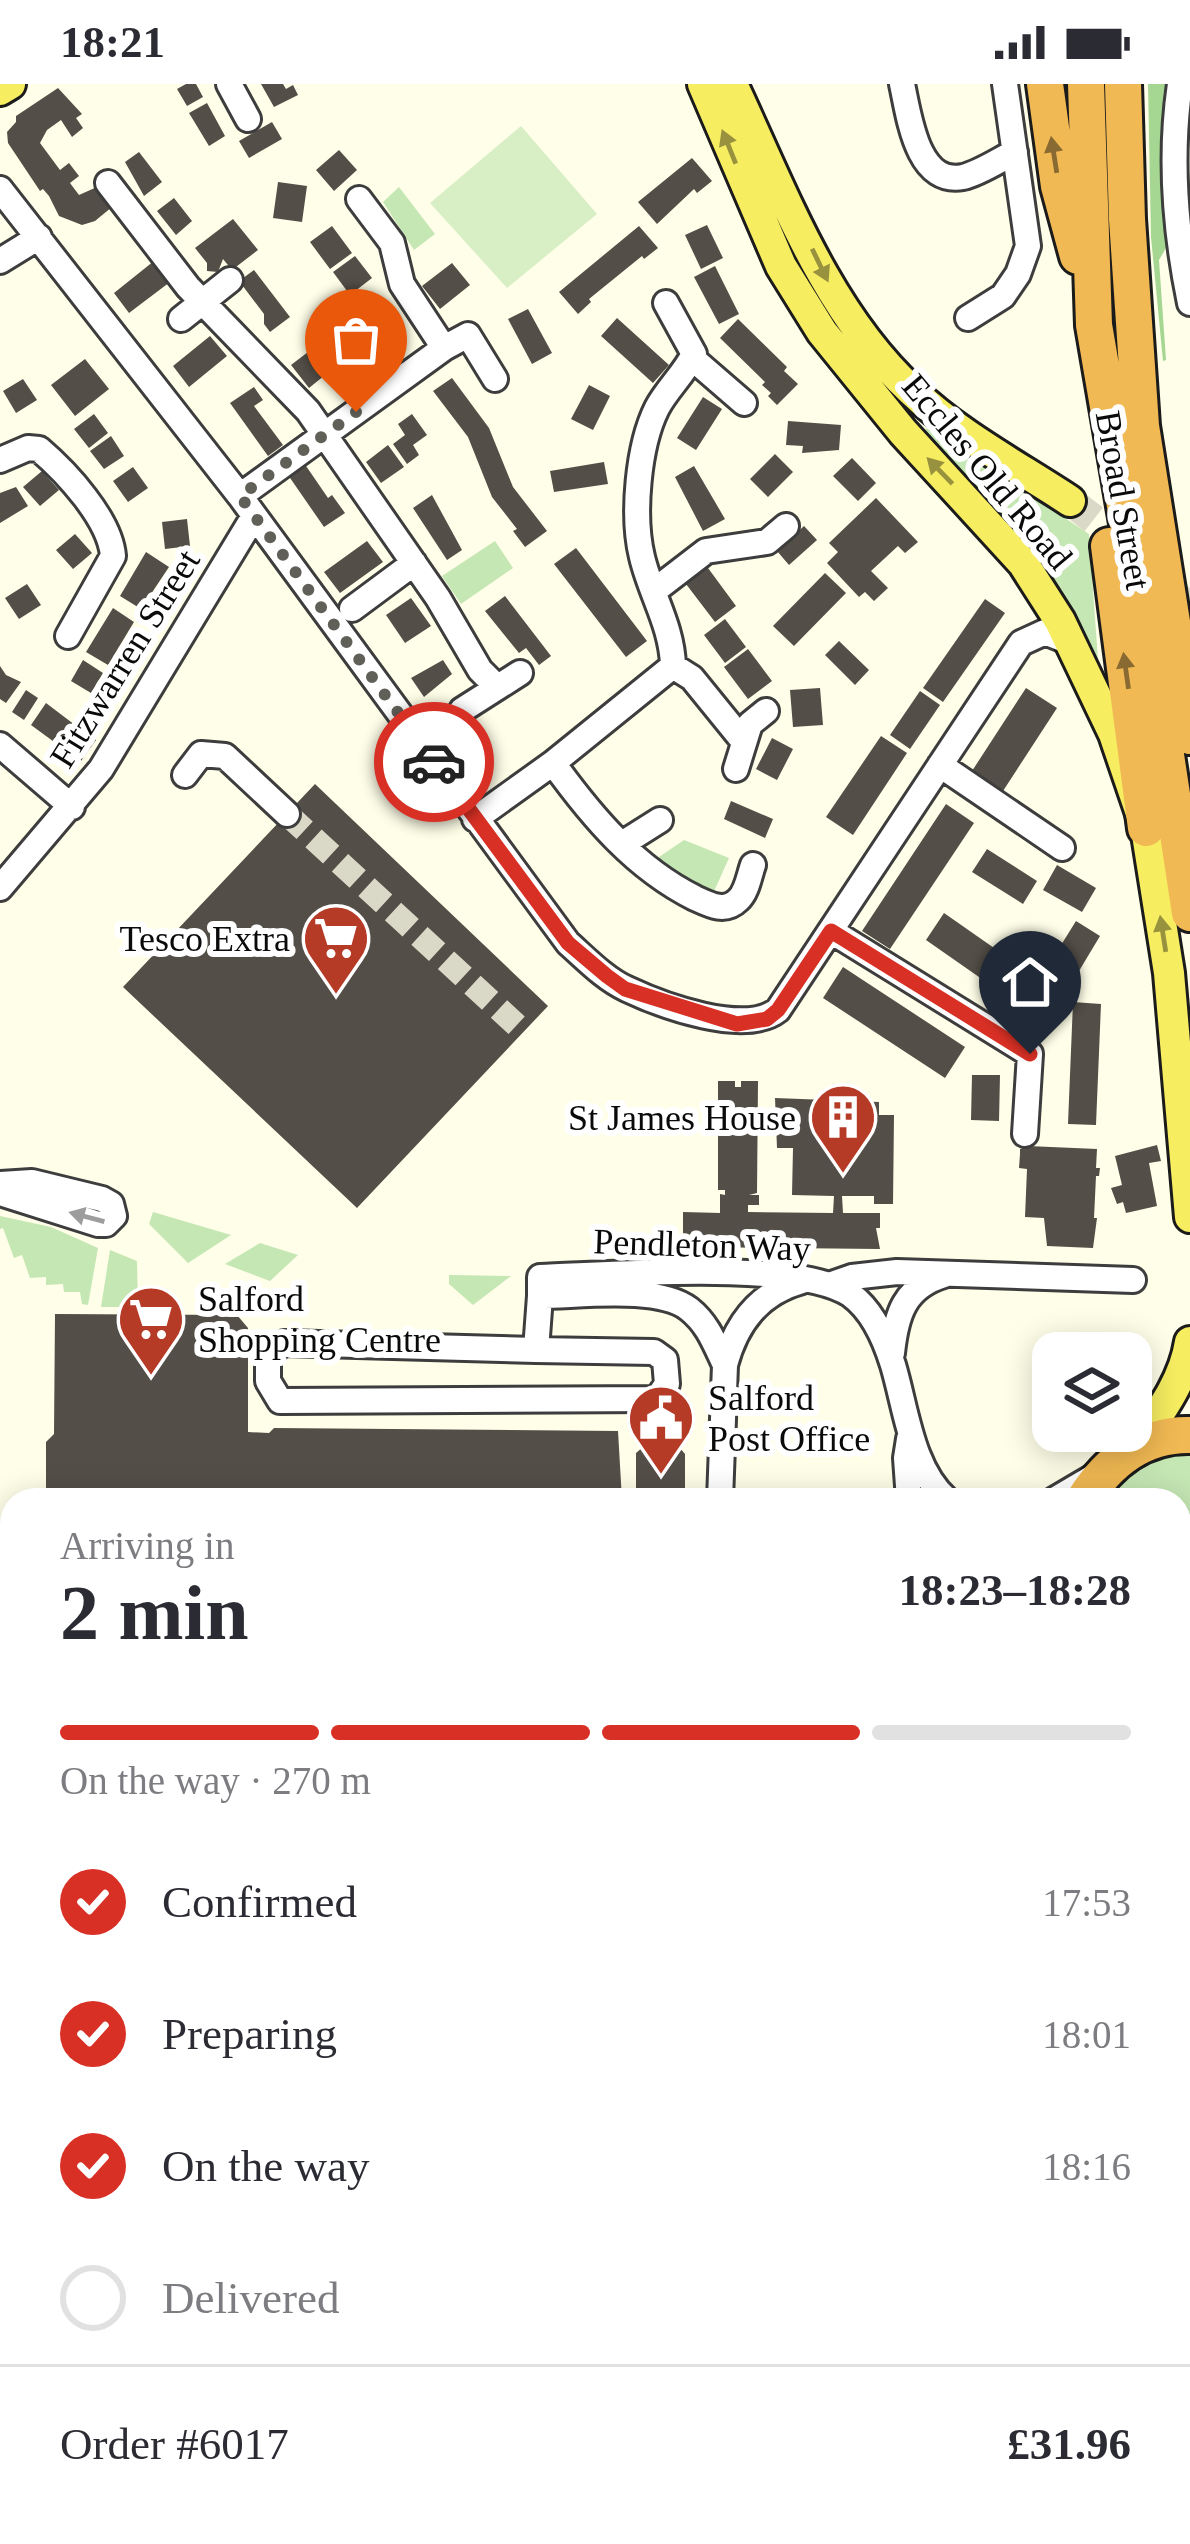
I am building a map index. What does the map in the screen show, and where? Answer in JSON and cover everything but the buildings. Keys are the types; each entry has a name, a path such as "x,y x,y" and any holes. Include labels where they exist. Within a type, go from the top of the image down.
{"highway":[{"path":"1045,84 1059,186 1093,316 1104,509 1147,828"},
{"name":"Broad Street","path":"1086,84 1093,316 1190,913"},
{"name":"Broad Street","path":"1123,84 1141,426 1190,736"},
{"path":"1132,277 1190,576"},
{"path":"1152,1442 1190,1435"},
{"path":"1093,1486 1131,1452"}],"main road":[{"path":"0,90 10,84"},
{"name":"Eccles Old Road","path":"703,84 781,266 822,332 903,432 1023,563 1070,642 1114,734 1147,828 1169,973 1190,1217"},
{"name":"Eccles Old Road","path":"732,84 830,286 867,340 910,390 955,427 1070,501"},
{"path":"748,194 778,182"},
{"path":"1152,1424 1187,1361 1190,1342"}],"street":[{"path":"229,84 248,119"},
{"path":"902,84 914,135 932,170 949,178 967,176 1015,152"},
{"path":"968,318 1003,296 1028,246 1005,84"},
{"path":"1180,84 1174,122 1190,303"},
{"path":"108,183 188,287 326,434 480,670 497,687"},
{"path":"0,189 247,506 568,943 625,989 737,1024 767,1019 778,1010 1021,643 1045,632 1070,642"},
{"path":"359,199 392,243 402,284 444,348"},
{"path":"116,237 137,220"},
{"path":"0,261 39,237"},
{"path":"181,320 230,280"},
{"path":"666,303 688,338 692,358 744,403"},
{"path":"247,506 326,434 468,335 495,379"},
{"path":"673,666 671,634 639,542 641,448 658,405 692,358"},
{"path":"0,460 40,448 100,518 113,556 68,636"},
{"name":"Fitzwarren Street","path":"0,888 101,769 247,506"},
{"path":"654,590 706,551 775,543"},
{"path":"352,610 414,563"},
{"path":"62,592 82,612"},
{"path":"476,819 554,763 673,666"},
{"path":"673,666 692,678 744,742"},
{"path":"462,710 520,673"},
{"path":"736,769 750,724 766,711"},
{"path":"0,745 72,807"},
{"path":"185,775 201,754 225,756 287,814"},
{"path":"554,763 597,819 658,879 715,908 737,901 753,865"},
{"path":"940,765 1063,848"},
{"path":"622,844 660,820"},
{"path":"831,931 1030,1054 1025,1134"},
{"path":"832,1284 897,1272 1132,1280"},
{"name":"Pendleton Way","path":"540,1287 754,1274 832,1284 863,1305 874,1319 892,1361 910,1430"},
{"path":"892,1361 899,1309 916,1288 946,1274"},
{"path":"720,1488 725,1365 736,1329 770,1295 804,1280"},
{"path":"536,1350 540,1287 676,1301 707,1327 725,1365"},
{"path":"284,1343 536,1350 654,1352 664,1360 667,1384 657,1399 280,1401 268,1381 268,1354 284,1343"},
{"path":"908,1488 910,1430"},
{"path":"910,1430 926,1471 938,1488"}],"green space":[{"path":"1148,84 1170,84 1163,147 1166,248 1159,260 1163,361 1151,237"},
{"path":"521,126 597,214 507,288 430,203"},
{"path":"399,187 435,234 414,250 383,202"},
{"path":"928,427 1089,534 1098,660 1062,596 923,432"},
{"path":"495,541 513,568 461,604 442,576"},
{"path":"684,840 729,858 711,898 653,861"},
{"path":"153,1212 231,1235 188,1263 149,1224"},
{"path":"0,1216 51,1227 98,1248 88,1305 82,1304 80,1292 64,1292 63,1284 46,1285 46,1277 30,1278 22,1255 14,1258 0,1229"},
{"path":"260,1243 298,1255 270,1281 225,1264"},
{"path":"110,1250 137,1261 138,1307 101,1307"},
{"path":"449,1275 511,1276 473,1305 449,1284"},
{"path":"1190,1451 1190,1488 1116,1488 1153,1457"}],"tunnel":[{"path":"1070,501 1149,566 1190,613"},
{"path":"287,814 524,1032"}],"way so far":[{"path":"356,412 240,496 434,762"}],"place":[{"name":"Tesco Extra","path":"336,997"},
{"name":"St James House","path":"843,1176"},
{"name":"Salford Shopping Centre","path":"151,1378"},
{"name":"Salford Post Office","path":"661,1477"}],"route":[{"path":"434,762 568,943 625,989 737,1024 767,1019 778,1010 831,931 1030,1054"}]}
